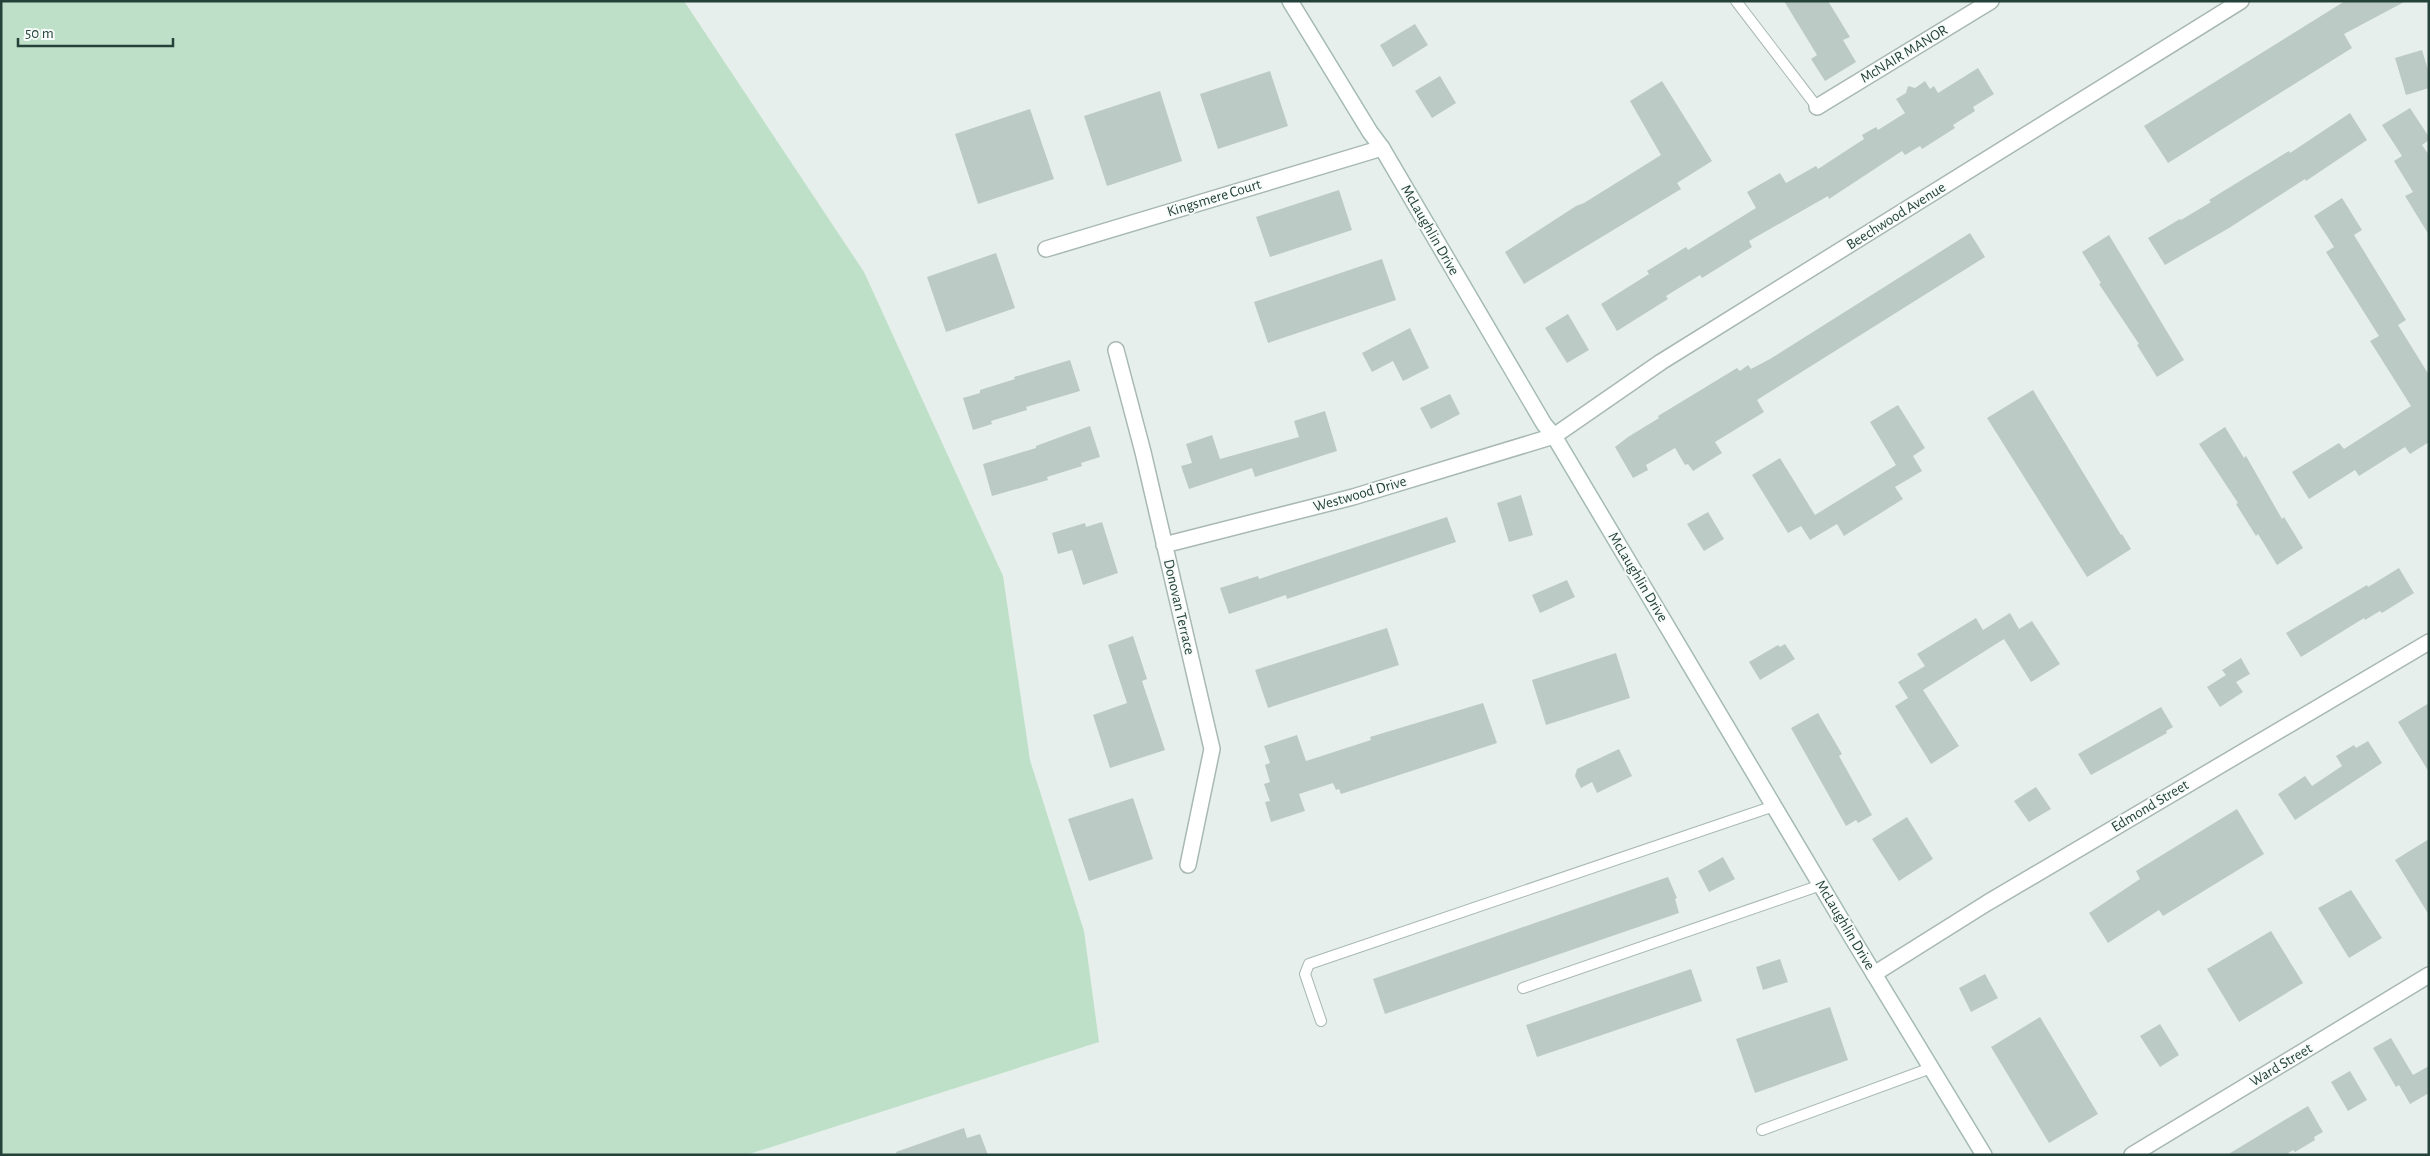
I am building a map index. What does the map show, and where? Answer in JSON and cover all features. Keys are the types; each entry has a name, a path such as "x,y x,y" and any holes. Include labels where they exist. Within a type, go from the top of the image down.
{"street":[{"name":"McLaughlin Drive","path":"1290,1 1370,132 1382,148 1544,424 1554,436 1874,974 1984,1155"},
{"name":"McNAIR MANOR","path":"1817,107 1991,1"},
{"name":"Beechwood Avenue","path":"1554,436 1661,362 2240,1"},
{"name":"Kingsmere Court","path":"1046,249 1382,148"},
{"name":"Donovan Terrace","path":"1116,350 1144,452 1212,748 1188,865"},
{"name":"Westwood Drive","path":"1164,545 1353,497 1554,436"},
{"name":"Edmond Street","path":"1874,974 1996,898 2429,642"},
{"name":"Ward Street","path":"2132,1155 2429,975"}],"lane":[{"path":"1736,1 1817,107"},
{"path":"1321,1021 1305,974 1309,964 1774,806"},
{"path":"1523,988 1821,885"},
{"path":"1762,1130 1931,1068"}],"green space":[{"path":"1,1 684,1 864,272 1003,576 1030,760 1084,931 1099,1042 746,1155 1,1155"}],"building":[{"path":"1784,1 1828,1 1850,37 1843,40 1856,62 1825,81 1811,59 1817,55"},
{"path":"2345,1 2406,1 2344,34 2352,48 2168,163 2144,126"},
{"path":"1415,24 1428,45 1393,67 1380,45"},
{"path":"2422,50 2429,73 2429,88 2406,95 2395,58"},
{"path":"1978,68 1994,94 1973,107 1975,111 1953,125 1955,128 1922,149 1920,146 1905,155 1902,151 1829,199 1828,196 1749,241 1752,247 1702,278 1700,275 1666,296 1668,299 1617,331 1601,304 1649,274 1647,271 1686,247 1688,250 1756,208 1747,192 1780,173 1786,183 1816,166 1818,169 1864,139 1862,135 1876,127 1878,130 1905,113 1896,99 1906,93 1908,86 1915,88 1925,81 1930,89 1934,86 1938,93"},
{"path":"1270,71 1288,126 1218,149 1200,94"},
{"path":"1440,76 1456,103 1432,118 1415,91"},
{"path":"1662,81 1712,161 1677,183 1681,189 1524,284 1505,252 1576,206 1584,203 1661,155 1630,101"},
{"path":"1160,91 1182,161 1107,186 1084,116"},
{"path":"2410,108 2429,137 2429,140 2422,145 2429,155 2429,235 2405,196 2413,192 2394,161 2402,156 2382,125"},
{"path":"1030,109 1054,179 978,204 955,134"},
{"path":"2350,113 2367,140 2306,181 2305,179 2229,228 2165,265 2148,238 2211,202 2209,200 2289,151 2290,153"},
{"path":"1339,190 1352,230 1270,257 1256,217"},
{"path":"2342,198 2362,230 2354,235 2406,320 2398,325 2429,375 2429,442 2410,454 2405,447 2359,476 2355,470 2309,499 2292,472 2339,443 2344,449 2411,406 2370,341 2379,336 2326,252 2334,247 2314,216"},
{"path":"1970,233 1985,257 1757,400 1764,412 1715,442 1722,453 1693,471 1688,464 1685,465 1675,448 1646,465 1648,470 1633,478 1615,447 1628,437 1659,418 1658,416 1737,368 1740,371 1748,365 1751,369 1770,359"},
{"path":"2109,235 2184,360 2157,377 2137,345 2139,344 2099,284 2101,283 2082,252"},
{"path":"996,253 1015,308 946,332 927,277"},
{"path":"1382,259 1396,300 1268,343 1254,302"},
{"path":"1568,314 1589,350 1567,363 1545,328"},
{"path":"1410,328 1429,368 1403,381 1393,361 1372,372 1362,353"},
{"path":"1070,360 1080,391 1026,407 1027,410 991,421 992,424 973,430 963,398 980,393 980,390 1015,379 1014,377"},
{"path":"2033,390 2131,549 2087,577 1987,418"},
{"path":"1450,394 1460,414 1431,429 1420,408"},
{"path":"1898,405 1925,448 1913,456 1922,471 1895,487 1903,499 1844,536 1837,524 1810,540 1801,526 1788,533 1752,475 1780,458 1815,515 1896,465 1870,422"},
{"path":"1325,411 1337,451 1255,477 1252,468 1189,489 1181,466 1192,463 1186,444 1212,435 1220,459 1299,437 1294,421"},
{"path":"1090,426 1100,457 1081,463 1082,466 1047,477 1048,480 992,496 983,464 1036,448 1036,446"},
{"path":"2225,427 2244,458 2246,456 2282,519 2284,517 2303,548 2277,565 2258,534 2256,536 2236,504 2238,503 2199,444"},
{"path":"1521,495 1533,535 1509,542 1497,503"},
{"path":"1708,512 1724,539 1704,551 1687,524"},
{"path":"1447,517 1456,542 1287,599 1286,595 1229,614 1220,588 1258,576 1259,579"},
{"path":"1102,522 1118,573 1083,585 1072,550 1058,554 1052,533 1085,523 1086,527"},
{"path":"2399,568 2414,593 2382,613 2380,611 2365,620 2364,618 2301,657 2286,633"},
{"path":"1567,580 1575,597 1540,613 1532,595"},
{"path":"2010,613 2019,629 2032,621 2060,664 2031,682 2004,639 1923,690 1959,746 1931,764 1895,706 1908,698 1898,682 1925,666 1917,654 1976,618 1983,630"},
{"path":"1387,628 1399,665 1268,708 1255,670"},
{"path":"1133,636 1147,679 1142,681 1165,750 1110,768 1093,715 1127,703 1108,645"},
{"path":"1785,644 1795,659 1760,680 1749,662 1778,645 1780,647"},
{"path":"1616,653 1630,698 1546,725 1532,680"},
{"path":"2241,658 2250,674 2236,682 2243,692 2220,707 2207,687 2226,675 2222,670"},
{"path":"1483,703 1497,743 1341,794 1339,789 1336,790 1333,783 1299,794 1305,811 1271,822 1265,802 1270,801 1264,784 1270,782 1265,765 1270,763 1264,746 1297,735 1306,761 1371,740 1370,737"},
{"path":"2429,703 2429,772 2398,722"},
{"path":"2161,707 2173,727 2166,731 2167,733 2091,775 2078,754"},
{"path":"1818,713 1842,754 1839,756 1872,815 1858,823 1856,820 1846,826 1791,728"},
{"path":"2368,741 2382,763 2295,820 2278,794 2305,776 2312,786 2342,766 2336,756 2354,745 2356,748"},
{"path":"1619,749 1632,776 1597,793 1592,782 1581,788 1575,776 1577,769"},
{"path":"2036,787 2051,809 2029,822 2014,801"},
{"path":"1133,798 1153,859 1089,881 1068,819"},
{"path":"2237,809 2264,854 2163,916 2159,910 2108,943 2089,913 2140,879 2136,871"},
{"path":"1907,817 1933,859 1899,881 1872,839"},
{"path":"2429,839 2429,915 2395,860"},
{"path":"1723,857 1735,879 1709,892 1698,871"},
{"path":"1668,877 1677,898 1675,899 1679,913 1385,1014 1373,979"},
{"path":"2351,890 2382,938 2349,958 2318,908"},
{"path":"2271,931 2303,983 2239,1022 2207,969"},
{"path":"1780,959 1788,982 1763,990 1756,967"},
{"path":"1691,969 1702,1001 1537,1057 1526,1025"},
{"path":"1985,974 1998,998 1971,1012 1959,988"},
{"path":"1830,1007 1848,1060 1755,1093 1736,1039"},
{"path":"2040,1017 2098,1114 2049,1143 1991,1047"},
{"path":"2160,1024 2179,1055 2160,1067 2140,1036"},
{"path":"2391,1038 2413,1075 2429,1066 2429,1093 2410,1104 2399,1085 2396,1087 2373,1048"},
{"path":"2350,1071 2367,1100 2348,1111 2331,1082"},
{"path":"2308,1106 2323,1132 2314,1137 2315,1140 2295,1152 2293,1150 2285,1155 2227,1155"},
{"path":"964,1128 967,1138 980,1134 988,1155 897,1155 896,1152"}]}
